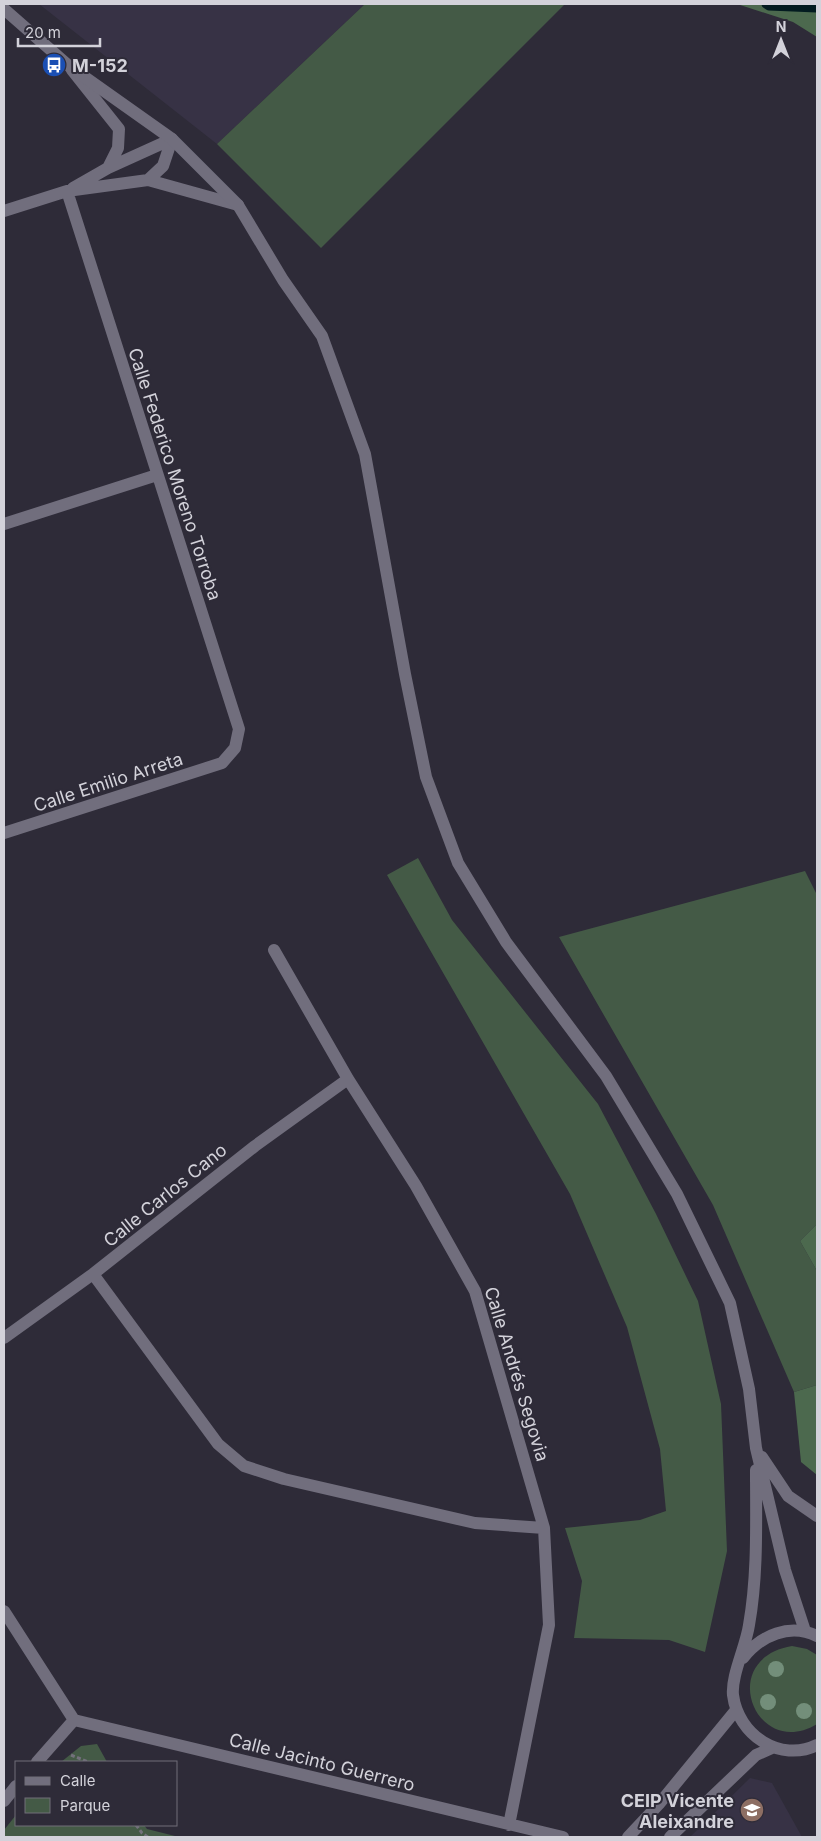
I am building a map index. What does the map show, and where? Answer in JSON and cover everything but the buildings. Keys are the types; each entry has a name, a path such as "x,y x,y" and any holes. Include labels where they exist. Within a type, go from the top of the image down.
{"street":[{"path":"4,9 69,66 172,139 238,205 283,280 322,336 365,454 405,674 426,777 458,864 506,942 606,1076 678,1194 730,1303 749,1389 756,1448 785,1570 813,1632 786,1631 768,1636 752,1646 740,1662"},
{"path":"69,66 119,129 118,148 108,168"},
{"path":"67,191 108,168 172,139"},
{"path":"148,180 163,166 172,139"},
{"path":"4,211 67,191 148,180 238,205"},
{"name":"Calle Federico Moreno Torroba","path":"67,191 239,729 235,748 222,764"},
{"path":"4,524 157,475"},
{"name":"Calle Emilio Arreta","path":"4,833 222,764"},
{"name":"Calle Andrés Segovia","path":"274,950 348,1079 416,1186 476,1291 544,1528 550,1626 509,1825"},
{"name":"Calle Carlos Cano","path":"4,1338 93,1274 254,1146 348,1079"},
{"path":"93,1274 218,1444 244,1466 284,1479 475,1523 544,1528"},
{"path":"756,1448 788,1496 817,1516"},
{"path":"756,1448 755,1572 749,1626 740,1662 734,1677 733,1694 736,1710 744,1726 758,1739 774,1747 795,1751 817,1745"},
{"path":"4,1611 74,1720 38,1761"},
{"path":"628,1837 659,1804 736,1710"},
{"name":"Calle Jacinto Guerrero","path":"74,1720 563,1837"},
{"path":"670,1837 756,1755 774,1747"},
{"path":"4,1801 15,1787"}],"path":[{"path":"137,1826 148,1837"}],"shaded area":[{"path":"39,4 365,4 217,144"},
{"name":"CEIP Vicente Aleixandre","path":"750,1778 772,1783 802,1837 690,1837"}],"green space":[{"path":"365,4 565,4 321,248 217,144"},
{"path":"737,4 817,4 817,37 793,22"},
{"path":"418,858 452,920 598,1104 656,1214 698,1301 721,1404 727,1551 705,1652 669,1640 574,1638 582,1581 565,1528 640,1520 666,1511 660,1449 627,1327 570,1194 387,875"},
{"path":"805,871 817,895 817,1224 800,1241 817,1271 817,1385 794,1392 713,1205 559,937"},
{"path":"817,1224 817,1271 800,1241"},
{"path":"817,1385 817,1475 801,1462 794,1392"},
{"path":"792,1646 807,1649 817,1655 817,1724 795,1732 777,1729 762,1719 753,1704 750,1686 755,1669 768,1655"},
{"path":"97,1744 106,1761 62,1761 81,1746"},
{"path":"15,1816 15,1826 145,1826 147,1829 179,1837 4,1837 4,1830"}],"waterway":[{"path":"766,4 769,6 817,8"}],"place":[{"name":"M-152","path":"54,65"},
{"name":"CEIP Vicente Aleixandre","path":"752,1810"}]}
